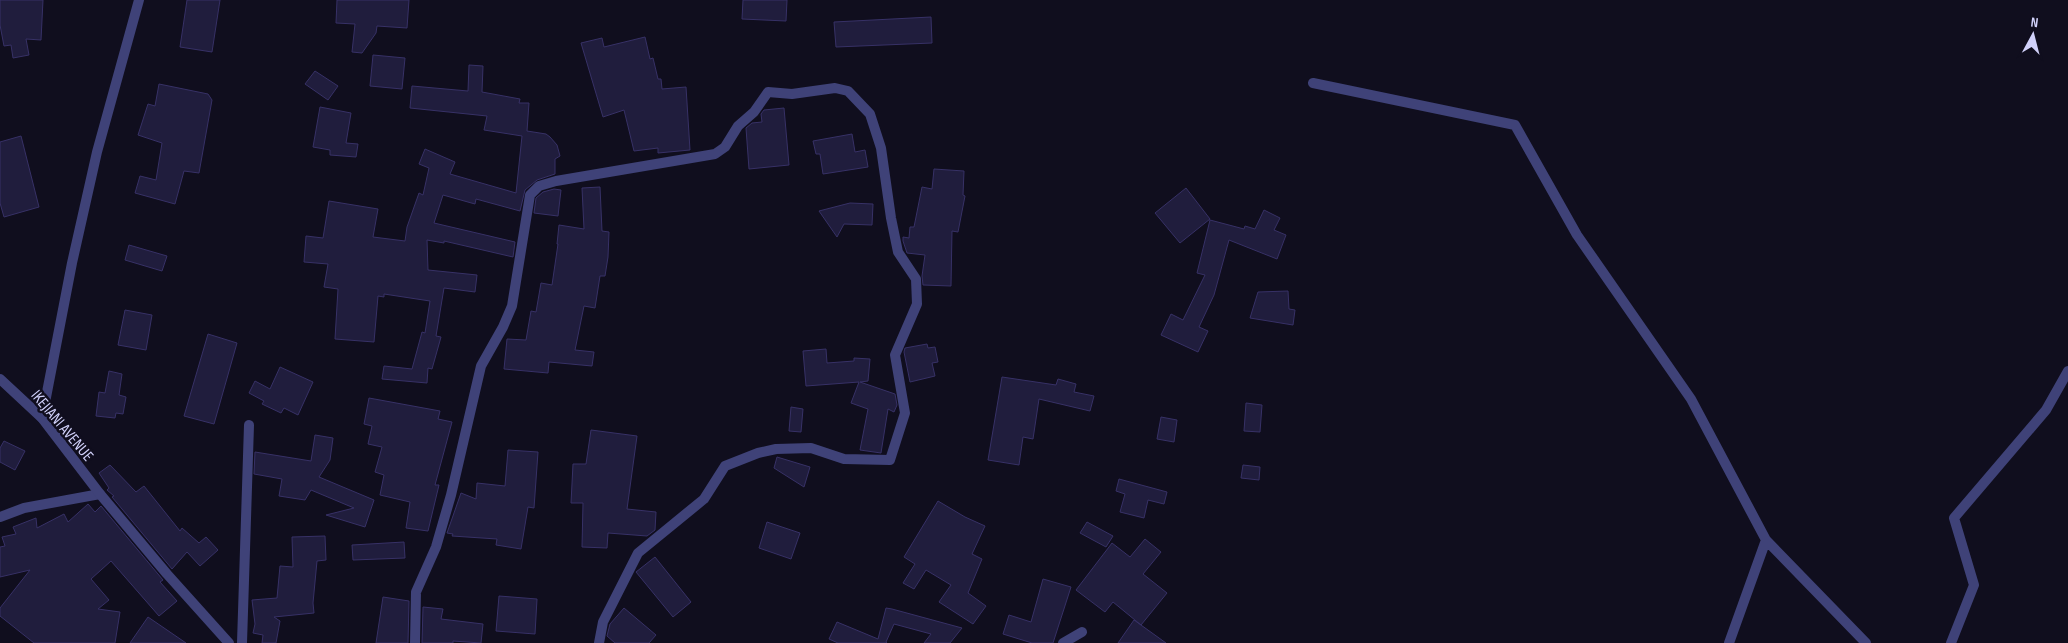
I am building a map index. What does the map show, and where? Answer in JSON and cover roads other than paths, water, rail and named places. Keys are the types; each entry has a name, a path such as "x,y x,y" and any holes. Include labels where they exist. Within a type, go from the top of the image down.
{"street":[{"path":"42,418 72,263 98,152 139,0"},
{"path":"1313,83 1515,124 1577,235 1691,400 1766,540 1866,643"},
{"path":"415,643 416,592 439,538 481,366 503,327 512,306 530,195 539,186 556,181 715,154 724,147 738,126 754,112 768,92 792,94 836,88 848,91 870,114 881,148 898,252 916,279 917,304 895,355 905,413 890,460 844,458 811,448 758,453 725,466 704,499 638,553 603,622 599,643"},
{"path":"1951,643 1974,585 1954,518 2046,410 2068,370"},
{"name":"IKEJIANI AVENUE","path":"0,379 42,418 100,494 167,574 229,643"},
{"path":"242,643 249,425"},
{"path":"0,517 24,508 100,494"},
{"path":"1729,643 1766,540"},
{"path":"1063,643 1082,632"}]}
